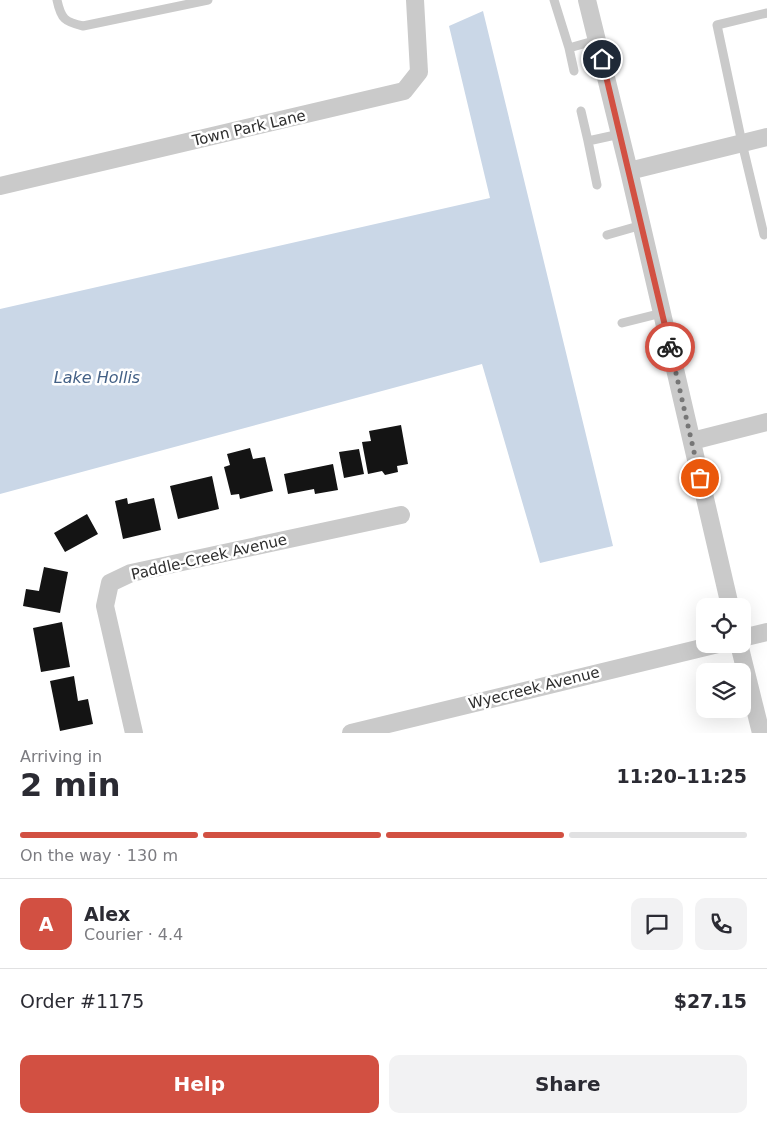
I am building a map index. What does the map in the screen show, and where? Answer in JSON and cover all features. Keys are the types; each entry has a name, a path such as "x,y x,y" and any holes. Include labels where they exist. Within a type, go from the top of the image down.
{"street":[{"name":"Town Park Lane","path":"0,186 404,91 419,72 415,0"},
{"path":"587,0 642,225 728,598"},
{"path":"629,171 767,137"},
{"path":"692,441 767,422"},
{"name":"Paddle-Creek Avenue","path":"134,733 104,606 110,584 131,573 401,515"},
{"path":"751,636 767,632"},
{"name":"Wyecreek Avenue","path":"351,733 696,649"},
{"path":"741,653 761,733"}],"lane":[{"path":"57,0 59,12 67,22 83,26 208,0"},
{"path":"554,0 574,71"},
{"path":"764,235 717,25 767,13"},
{"path":"569,48 597,40"},
{"path":"581,111 597,185"},
{"path":"588,140 620,134"},
{"path":"607,235 642,225"},
{"path":"622,323 662,313"}],"water":[{"name":"Lake Hollis","path":"483,11 613,546 540,563 482,364 0,494 0,309 490,198 449,26"}],"building":[{"path":"401,425 408,464 397,466 398,472 385,475 382,471 368,474 362,442 371,441 369,431"},
{"path":"250,448 253,459 265,457 273,491 240,499 239,494 231,495 224,467 230,465 227,454"},
{"path":"359,449 364,474 344,478 339,452"},
{"path":"333,464 338,490 315,494 314,489 288,494 284,474"},
{"path":"212,476 219,509 178,519 170,486"},
{"path":"127,498 128,504 154,498 161,530 123,539 115,501"},
{"path":"87,514 98,534 65,552 54,533"},
{"path":"44,567 68,572 60,613 23,606 26,589 39,591"},
{"path":"62,622 70,667 41,672 33,628"},
{"path":"74,676 78,701 88,699 93,724 60,731 50,681"}],"way so far":[{"path":"670,347 700,478"}],"route":[{"path":"602,59 670,347"}]}
